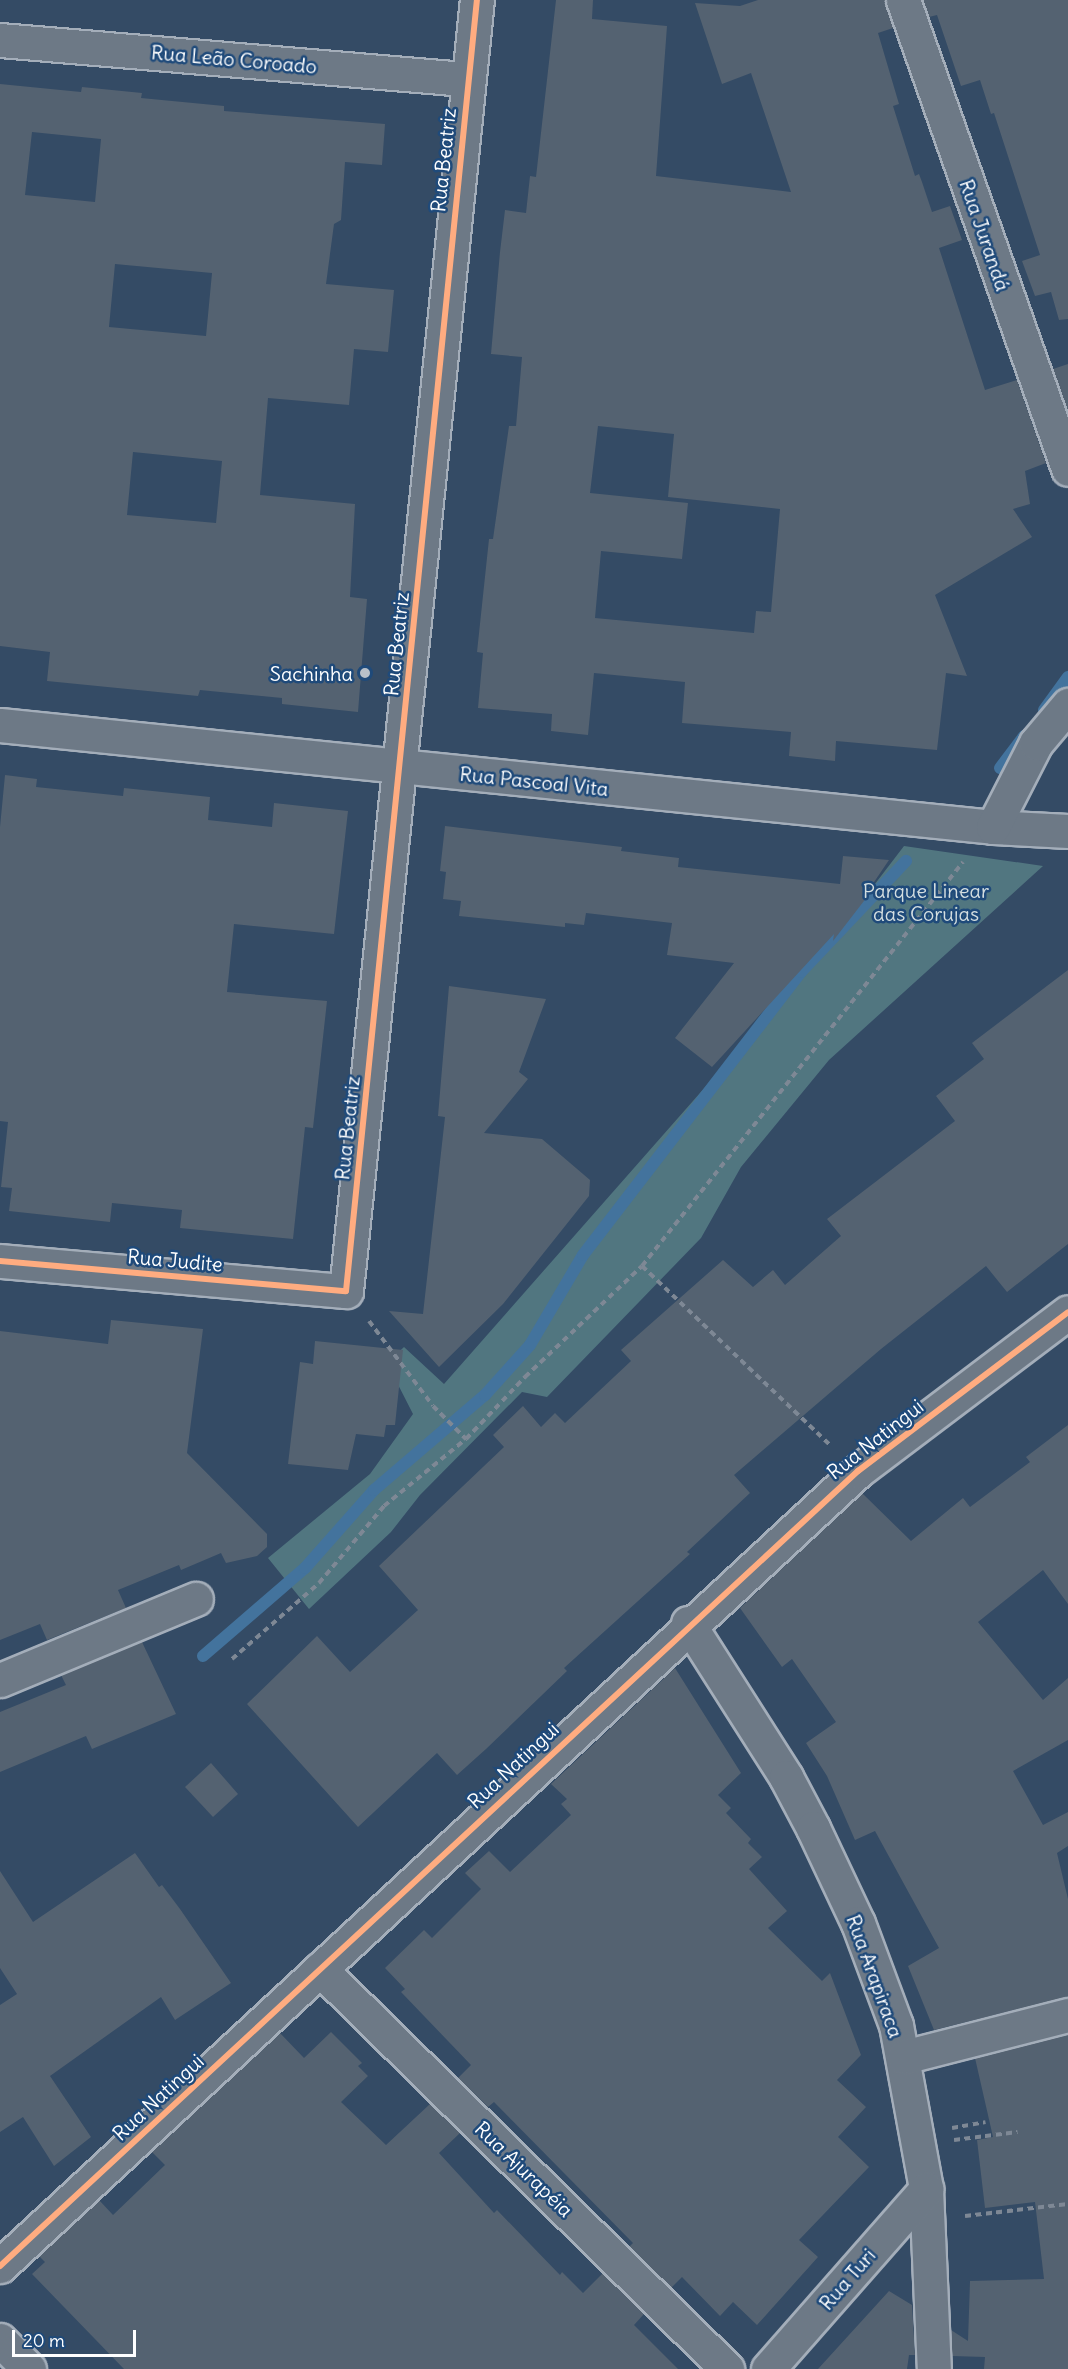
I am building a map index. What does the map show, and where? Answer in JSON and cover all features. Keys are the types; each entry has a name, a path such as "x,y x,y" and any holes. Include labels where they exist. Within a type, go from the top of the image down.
{"street":[{"name":"Rua Beatriz","path":"346,1291 401,767 477,0"},
{"name":"Rua Jurandá","path":"903,0 1068,469"},
{"name":"Rua Leão Coroado","path":"0,40 468,79"},
{"path":"993,827 1036,743 1068,705"},
{"name":"Rua Pascoal Vita","path":"0,725 993,827 1068,831"},
{"name":"Rua Judite","path":"0,1261 346,1291"},
{"name":"Rua Natingui","path":"0,2265 320,1969 688,1623 858,1470 1068,1312"},
{"path":"0,1680 196,1599"},
{"name":"Rua Arapiraca","path":"688,1623 786,1778 813,1828 858,1923 904,2057 926,2189 934,2369"},
{"name":"Rua Ajurapéia","path":"320,1969 727,2369"},
{"path":"904,2057 1068,2015"},
{"name":"Rua Turi","path":"768,2369 926,2189"},
{"path":"0,2340 28,2369"}],"path":[{"path":"232,1659 319,1583 384,1506 466,1439 525,1377 642,1266 764,1108 993,827"},
{"path":"642,1266 858,1470"},
{"path":"346,1291 433,1406 466,1439"},
{"path":"945,2130 986,2122"},
{"path":"948,2141 1017,2132"},
{"path":"964,2216 1068,2204"},
{"path":"962,2205 964,2224"}],"green space":[{"name":"Parque Linear das Corujas","path":"904,846 1043,866 829,1060 741,1167 701,1238 547,1397 522,1392 420,1495 391,1532 309,1609 268,1558 370,1474 413,1414 387,1363 404,1347 444,1384 816,961"}],"building":[{"path":"556,0 593,0 592,19 667,26 656,176 791,192 751,73 722,84 695,3 740,6 758,0 885,0 893,28 878,33 899,104 893,106 915,176 919,174 932,212 950,206 962,240 939,248 985,390 1017,380 1046,463 1025,471 1030,504 1013,509 1032,537 935,595 967,676 946,673 937,750 836,741 835,761 789,756 791,732 682,723 685,682 594,673 588,735 551,731 552,714 478,708 483,653 477,652 489,539 493,539 509,426 516,426 522,357 491,354 500,252 505,210 526,213 530,176 536,177","holes":["598,426 674,434 668,497 780,509 771,612 756,611 754,633 595,618 601,551 682,559 688,503 590,493"]},
{"path":"923,0 1068,0 1068,319 1059,320 1051,292 1035,296 1022,261 1040,255 994,113 991,114 980,80 961,86 937,15 929,17"},
{"path":"0,84 81,92 82,87 142,93 141,98 224,106 224,111 385,124 382,165 345,162 341,220 334,224 326,284 394,290 388,352 354,349 349,405 268,398 260,495 355,504 350,597 367,599 358,712 282,704 282,698 200,690 198,696 47,681 50,652 0,646","holes":["32,132 101,139 95,202 25,195","115,264 212,273 206,336 109,327","133,452 222,461 216,523 127,515"]},
{"path":"1068,364 1068,412 1053,369"},
{"path":"5,775 37,779 36,787 123,796 124,788 210,797 208,820 272,827 274,803 348,811 334,934 234,924 227,992 327,1001 313,1128 305,1127 293,1239 180,1228 182,1210 112,1203 110,1222 9,1211 12,1188 1,1187 8,1122 0,1121 0,827"},
{"path":"445,826 622,847 621,851 679,858 678,867 840,884 843,856 889,860 870,888 874,888 833,941 834,934 712,1067 675,1038 734,963 667,955 672,923 586,913 584,925 565,923 565,927 459,916 461,901 443,899 446,872 440,871"},
{"path":"1068,970 1068,1244 1007,1292 986,1266 881,1349 734,1475 750,1493 687,1552 690,1554 564,1668 567,1671 486,1749 457,1775 437,1753 358,1827 247,1704 317,1636 350,1672 418,1610 379,1566 504,1447 493,1435 523,1406 541,1427 555,1413 565,1423 631,1361 621,1350 723,1260 753,1287 773,1270 785,1285 841,1236 827,1219 955,1121 936,1096 984,1059 972,1043"},
{"path":"449,986 546,999 519,1072 528,1079 484,1133 542,1139 590,1180 589,1196 503,1304 439,1367 389,1311 423,1314 445,1117 438,1116"},
{"path":"111,1320 203,1329 187,1453 267,1534 267,1547 257,1556 226,1563 221,1553 181,1570 179,1565 118,1590 126,1608 47,1640 40,1624 0,1640 0,1331 108,1344"},
{"path":"315,1341 403,1350 395,1425 386,1425 384,1437 356,1434 348,1470 288,1464 300,1362 313,1364"},
{"path":"1068,1425 1068,1604 1043,1570 978,1622 1043,1700 1068,1678 1068,1740 1013,1771 1043,1825 1068,1812 1068,1846 1057,1853 1068,1899 1068,1997 934,2030 908,1966 939,1948 875,1831 855,1840 827,1776 806,1743 836,1722 792,1659 782,1667 740,1608 862,1493 911,1541 963,1498 970,1507 1030,1462 1026,1457"},
{"path":"142,1642 176,1714 92,1749 86,1736 0,1772 0,1712 66,1685 61,1675"},
{"path":"675,1668 741,1773 718,1795 731,1808 726,1813 751,1839 748,1843 762,1857 749,1869 787,1911 768,1928 822,1981 830,1973 861,2055 837,2080 866,2107 838,2137 869,2167 799,2240 818,2257 757,2325 733,2302 720,2316 682,2277 671,2288 629,2247 633,2243 494,2102 488,2107 458,2078 471,2065 401,1992 405,1989 385,1968 424,1930 432,1938 481,1889 465,1873 489,1851 510,1872 571,1815 561,1804 567,1799 551,1784"},
{"path":"211,1763 238,1794 213,1817 185,1787"},
{"path":"135,1853 159,1887 162,1885 180,1909 231,1983 175,2020 161,1997 50,2076 91,2137 54,2166 23,2117 0,2132 0,2005 17,1994 0,1968 0,1871 33,1922"},
{"path":"331,2032 362,2063 358,2066 368,2076 341,2102 386,2145 430,2104 460,2133 439,2153 494,2213 497,2210 560,2275 562,2272 583,2293 603,2273 644,2314 634,2325 678,2369 124,2369 32,2274 45,2262 39,2256 99,2200 113,2215 165,2165 152,2152 280,2033 304,2058"},
{"path":"1068,2034 1068,2369 984,2369 985,2357 952,2356 951,2330 968,2341 970,2281 1044,2279 1035,2202 985,2208 977,2140 993,2137 975,2058"},
{"path":"889,2291 912,2305 915,2355 909,2355 907,2369 818,2369"}],"waterway":[{"path":"1044,710 1068,677"},
{"path":"1000,768 1024,736"},
{"path":"203,1656 305,1568 374,1490 485,1395 530,1345 583,1255 801,972 906,861"}],"cycle path":[{"path":"0,1261 346,1291 477,0"},
{"path":"0,2266 858,1471 1068,1312"}],"place":[{"name":"Sachinha","path":"365,673"}]}
